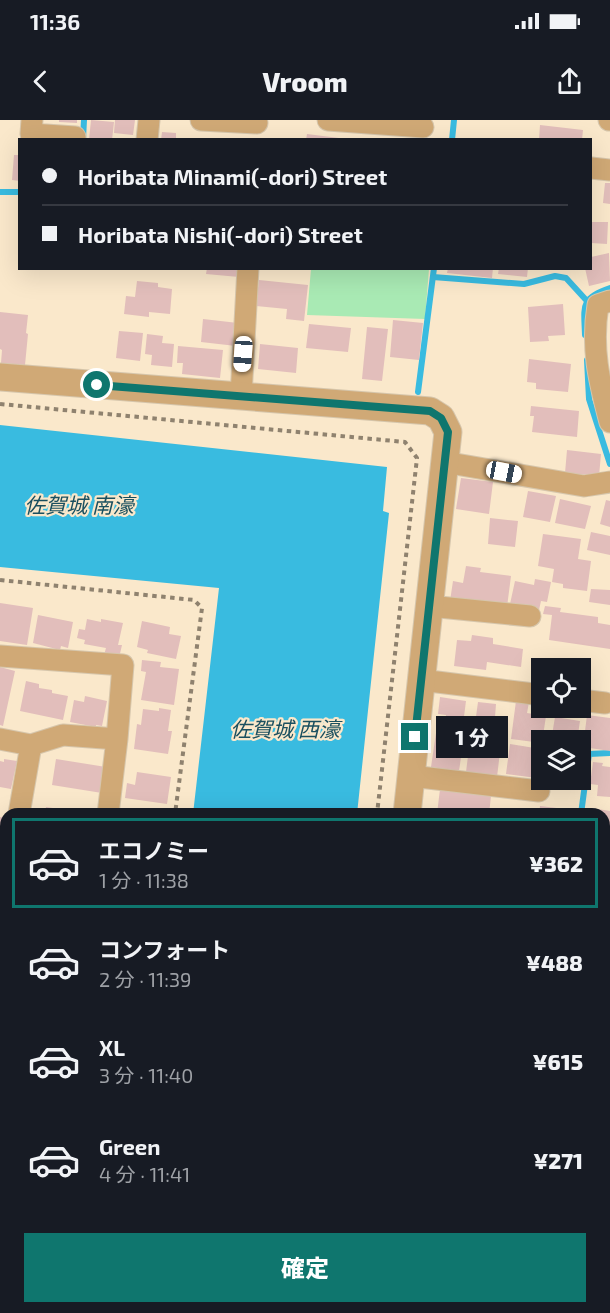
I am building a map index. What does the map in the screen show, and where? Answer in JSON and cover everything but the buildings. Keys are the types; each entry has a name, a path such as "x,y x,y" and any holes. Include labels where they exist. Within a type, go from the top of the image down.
{"street":[{"path":"32,120 31,134 75,137"},
{"path":"147,138 148,120"},
{"path":"201,120 257,128"},
{"path":"328,120 423,127"},
{"path":"592,168 610,170"},
{"path":"241,396 248,270"},
{"path":"610,301 598,305 595,325 598,376 610,422"},
{"path":"0,377 430,411 441,418 448,432 408,808"},
{"path":"444,462 584,486 610,482"},
{"path":"429,606 530,616"},
{"path":"0,656 123,665 109,808"},
{"path":"421,680 531,694"},
{"path":"591,701 605,703"},
{"path":"0,739 31,745 63,735 117,739"},
{"path":"20,808 31,745"},
{"path":"411,776 539,791"}],"path":[{"path":"0,404 405,442 417,458 378,808"},
{"path":"0,580 194,600 202,608 176,808"}],"green space":[{"path":"311,270 429,270 425,319 307,315"}],"water":[{"path":"0,425 387,467 383,511 389,513 358,808 194,808 219,588 0,567"}],"waterway":[{"path":"83,138 84,120"},
{"path":"452,138 454,120"},
{"path":"0,192 18,192"},
{"path":"418,392 434,270"},
{"path":"433,277 524,284 555,276 566,278 587,301"},
{"path":"585,335 586,304 593,295 610,288"},
{"path":"587,360 589,399 610,464"},
{"path":"582,808 589,754 610,753"}],"route":[{"path":"97,385 430,411 441,418 448,432 415,737"}],"water label":[{"name":"佐賀城 南濠","path":"79,504"},
{"name":"佐賀城 西濠","path":"285,728"}]}
